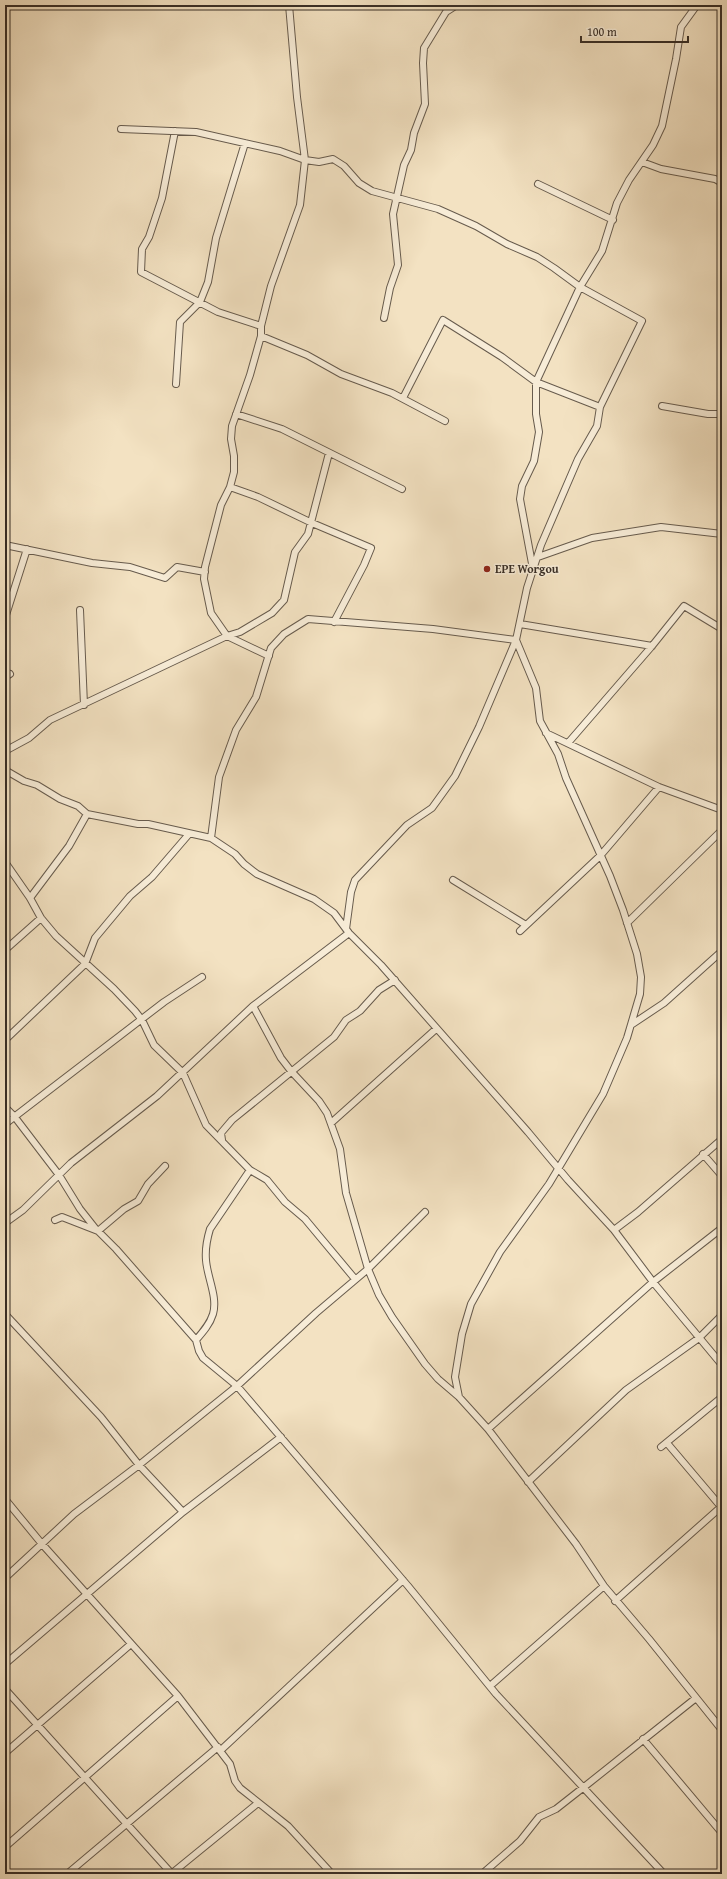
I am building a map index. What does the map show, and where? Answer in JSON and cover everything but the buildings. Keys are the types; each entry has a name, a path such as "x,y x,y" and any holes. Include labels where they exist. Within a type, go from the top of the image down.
{"street":[{"path":"269,656 227,636 211,613 204,579 221,505 230,487 234,472 234,456 231,439 236,414 250,375 261,336 272,286 300,205 305,160 297,97 289,5"},
{"path":"384,318 390,288 398,265 393,226 393,214 396,198 404,165 411,150 414,132 425,104 423,63 424,48 446,12 457,5"},
{"path":"533,570 520,499 522,486 534,461 539,432 536,414 536,382 580,287 602,251 617,203 629,180 642,162 662,126 681,27 697,5"},
{"path":"5,1223 23,1210 71,1163 138,1112 183,1074 215,1040 253,1006 348,931 351,892 355,880 407,825 432,808 448,788 479,727 516,640 533,570 538,557 578,459 597,426 600,407 642,321 580,287 537,257 507,244 476,226 438,209 372,191 359,183 344,166 333,159 319,162 305,160 280,151 196,132 120,129"},
{"path":"175,131 162,198 149,237 142,249 141,272 218,312 262,326"},
{"path":"176,384 180,322 200,302 208,282 216,238 245,143"},
{"path":"642,162 661,168 715,179 722,183"},
{"path":"538,184 612,220"},
{"path":"403,398 443,320 502,357 536,382 600,407"},
{"path":"261,336 307,355 341,374 403,398 446,421"},
{"path":"662,406 708,414 722,414"},
{"path":"236,414 282,429 402,489"},
{"path":"5,751 29,738 50,720 227,636 240,632 272,613 284,600 295,552 308,534 312,523 329,453"},
{"path":"230,487 258,497 312,523 371,548 364,565 334,622"},
{"path":"538,557 592,538 660,527 722,534"},
{"path":"5,545 92,563 130,567 165,578 177,567 205,572"},
{"path":"5,618 27,550"},
{"path":"568,743 652,646 684,606 722,629"},
{"path":"80,610 84,705"},
{"path":"211,838 220,777 236,730 256,697 271,648 284,634 308,619 433,629 516,640"},
{"path":"520,624 652,646"},
{"path":"459,1397 455,1377 462,1334 471,1304 500,1252 549,1184 589,1121 604,1094 631,1025 640,994 641,977 637,954 615,888 600,856 558,754 540,721 536,688 516,640"},
{"path":"546,733 659,786 722,810"},
{"path":"5,770 24,781 37,785 60,799 78,806 87,814 138,824 148,824 211,838 235,854 244,864 257,874 302,893 325,906 340,919 348,931 395,980 436,1029 614,1230 653,1282 722,1365"},
{"path":"520,931 600,856 659,786"},
{"path":"30,898 69,846 87,814"},
{"path":"626,923 721,832"},
{"path":"5,1040 85,964 95,938 130,896 152,877 189,834"},
{"path":"5,862 30,898 41,918 56,936 114,989 142,1020 154,1045 183,1074 206,1125 250,1170 267,1180 285,1202 305,1219 356,1279"},
{"path":"453,880 526,925"},
{"path":"5,950 41,918"},
{"path":"631,1025 664,1003 722,952"},
{"path":"5,1124 164,1002 202,977"},
{"path":"222,1140 221,1132 232,1120 334,1037 346,1020 360,1011 379,990 395,980"},
{"path":"253,1006 281,1058 319,1101 331,1123 340,1149 346,1193 368,1269 379,1295 409,1342 438,1379 459,1397 488,1429 576,1544 615,1601 648,1638 722,1730"},
{"path":"331,1123 436,1029"},
{"path":"5,1107 14,1116 59,1175 80,1210 196,1340 203,1358 237,1386 403,1580 496,1694 664,1874"},
{"path":"614,1230 638,1212 722,1139"},
{"path":"703,1154 722,1176"},
{"path":"98,1231 124,1209 138,1201 148,1184 165,1166"},
{"path":"196,1340 206,1329 213,1313 214,1303 206,1260 209,1234 250,1170"},
{"path":"5,1578 74,1514 139,1465 237,1386 316,1313 368,1269 425,1212"},
{"path":"55,1220 62,1218 98,1231"},
{"path":"488,1429 653,1282 722,1228"},
{"path":"5,1314 101,1417 139,1465 183,1512"},
{"path":"528,1482 626,1390 699,1338 722,1315"},
{"path":"661,1447 722,1397"},
{"path":"5,1664 183,1512 281,1437"},
{"path":"615,1601 722,1507 667,1443"},
{"path":"5,1499 42,1544 178,1696 230,1764 235,1781 240,1788 288,1826 332,1874"},
{"path":"67,1874 219,1748 403,1580"},
{"path":"490,1686 604,1586"},
{"path":"5,1753 131,1644"},
{"path":"5,1689 172,1874 258,1803"},
{"path":"5,1847 178,1696"},
{"path":"482,1874 520,1841 539,1817 556,1809 696,1698"},
{"path":"643,1739 722,1833"},
{"path":"718,1874 722,1871"}],"place":[{"name":"EPE Worgou","path":"487,569"}]}
